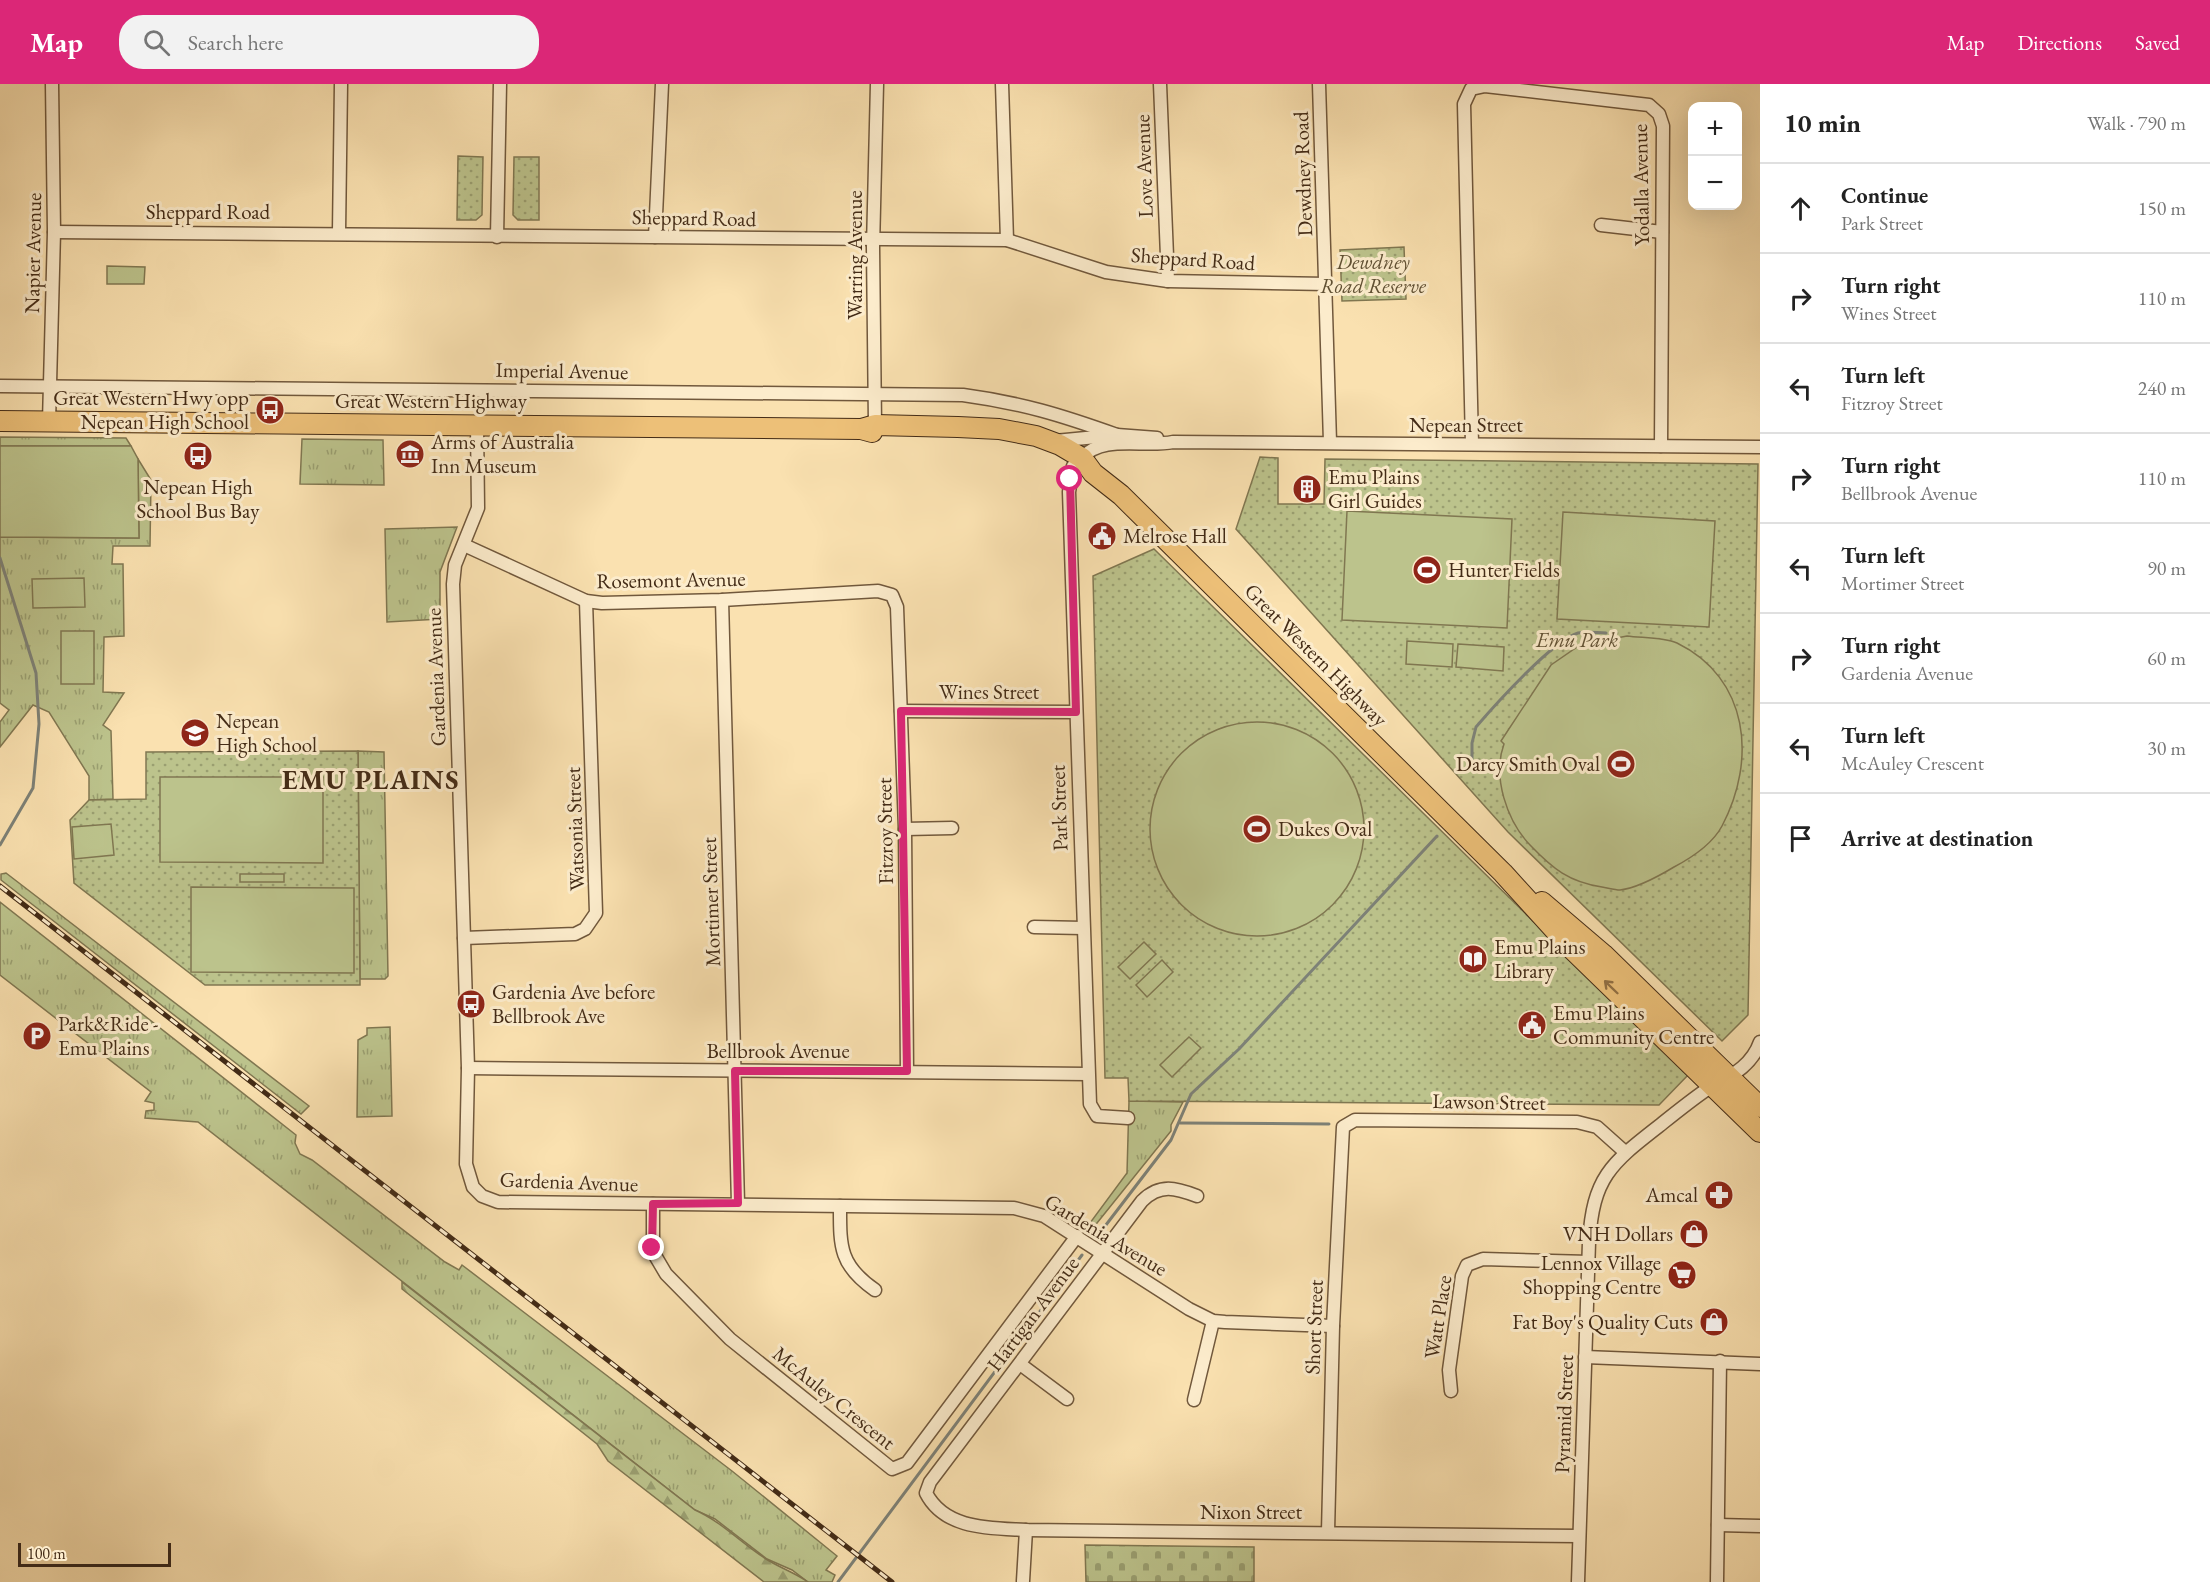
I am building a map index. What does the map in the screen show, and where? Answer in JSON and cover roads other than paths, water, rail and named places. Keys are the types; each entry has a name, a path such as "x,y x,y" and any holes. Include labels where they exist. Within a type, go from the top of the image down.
{"highway":[{"name":"Great Western Highway","path":"0,421 999,429 1027,434 1052,442 1121,495 1503,873 1579,932 1722,1082 1760,1132"},
{"name":"Great Western Highway","path":"868,427 875,433 963,435 1007,441 1082,466"},
{"name":"Great Western Highway","path":"1722,1082 1760,1107"}],"street":[{"name":"Napier Avenue","path":"49,422 54,232 52,84"},
{"path":"339,232 341,84"},
{"path":"497,237 500,84"},
{"path":"655,237 662,84"},
{"name":"Warring Avenue","path":"868,427 874,395 873,240 877,84"},
{"path":"1002,84 1007,240"},
{"name":"Love Avenue","path":"1160,84 1168,281"},
{"name":"Dewdney Road","path":"1319,84 1327,284 1330,442"},
{"name":"Yodalla Avenue","path":"1472,444 1464,104 1468,92 1476,87 1485,86 1649,105 1655,109 1663,126 1662,446"},
{"path":"1601,225 1662,232"},
{"name":"Sheppard Road","path":"54,232 339,232 497,237 1007,240 1106,272 1168,281 1327,284"},
{"name":"Imperial Avenue","path":"0,386 963,395 1015,402 1057,413 1117,435"},
{"name":"Gardenia Avenue","path":"477,425 479,499 476,516 455,565 453,584 468,1068 466,1164 470,1181 482,1196 498,1202 1014,1208 1044,1216 1189,1310 1213,1321 1333,1326"},
{"name":"Nepean Street","path":"1052,442 1117,435 1173,442 1760,447"},
{"name":"Nepean Street","path":"1082,466 1101,444 1157,445 1173,442"},
{"name":"Park Street","path":"1082,466 1069,492 1087,1074 1090,1104 1094,1114 1103,1118 1128,1118"},
{"name":"Rosemont Avenue","path":"464,545 586,601 602,603 722,600 878,591 890,594"},
{"name":"Fitzroy Street","path":"890,594 897,607 901,711 905,829 907,1071"},
{"name":"Mortimer Street","path":"722,600 738,1203"},
{"name":"Watsonia Street","path":"464,938 575,934 585,929 596,913 586,601"},
{"name":"Wines Street","path":"901,711 1076,712"},
{"path":"905,829 952,828"},
{"path":"1034,927 1083,928"},
{"name":"Pyramid Street","path":"1578,1582 1589,1262 1592,1213 1599,1187 1613,1163 1625,1152 1750,1060 1760,1042"},
{"name":"Bellbrook Avenue","path":"468,1068 1087,1074"},
{"name":"Lawson Street","path":"1344,1125 1355,1120 1584,1123 1605,1132 1625,1152"},
{"name":"Short Street","path":"1328,1532 1340,1136 1344,1125"},
{"name":"Hartigan Avenue","path":"931,1500 926,1493 930,1482 1142,1201 1154,1191 1173,1188 1197,1196"},
{"name":"McAuley Crescent","path":"653,1204 653,1252 666,1274 730,1339 892,1469 907,1463 1077,1236"},
{"path":"840,1206 840,1247 844,1258 861,1279 875,1290"},
{"name":"Watt Place","path":"1451,1391 1449,1370 1462,1276 1467,1265 1483,1259 1589,1262"},
{"path":"1194,1400 1213,1321"},
{"path":"1585,1357 1760,1364"},
{"path":"1717,1582 1720,1361"},
{"path":"1020,1364 1067,1399"},
{"name":"Nixon Street","path":"931,1500 963,1524 1026,1530 1579,1536"},
{"path":"1719,1525 1760,1526"},
{"path":"1023,1581 1026,1530"}],"waterway":[{"path":"0,558 36,673 39,724 33,788 0,845"},
{"path":"1472,762 1472,743 1476,727 1539,660 1567,638 1578,633 1606,633"},
{"path":"1099,1234 1171,1140 1191,1094 1239,1049 1437,836"},
{"path":"1180,1123 1329,1124"},
{"path":"838,1582 1082,1255"}],"railway":[{"path":"0,886 892,1582"}],"place":[{"name":"Great Western Hwy opp Nepean High School","path":"270,410"},
{"name":"Arms of Australia Inn Museum","path":"410,454"},
{"name":"Nepean High School Bus Bay","path":"198,456"},
{"name":"Emu Plains Girl Guides","path":"1307,489"},
{"name":"Melrose Hall","path":"1102,536"},
{"name":"Hunter Fields","path":"1427,570"},
{"name":"Nepean High School","path":"195,733"},
{"name":"Darcy Smith Oval","path":"1621,764"},
{"name":"Dukes Oval","path":"1257,829"},
{"name":"Emu Plains Library","path":"1473,959"},
{"name":"Gardenia Ave before Bellbrook Ave","path":"471,1004"},
{"name":"Emu Plains Community Centre","path":"1532,1025"},
{"name":"Park&Ride - Emu Plains","path":"37,1036"},
{"name":"Amcal","path":"1719,1195"},
{"name":"VNH Dollars","path":"1694,1234"},
{"name":"Lennox Village Shopping Centre","path":"1682,1275"},
{"name":"Fat Boy's Quality Cuts","path":"1714,1322"}],"district":[{"name":"EMU PLAINS","path":"371,780"}],"park label":[{"name":"Dewdney Road Reserve","path":"1373,274"},
{"name":"Emu Park","path":"1577,640"}]}
